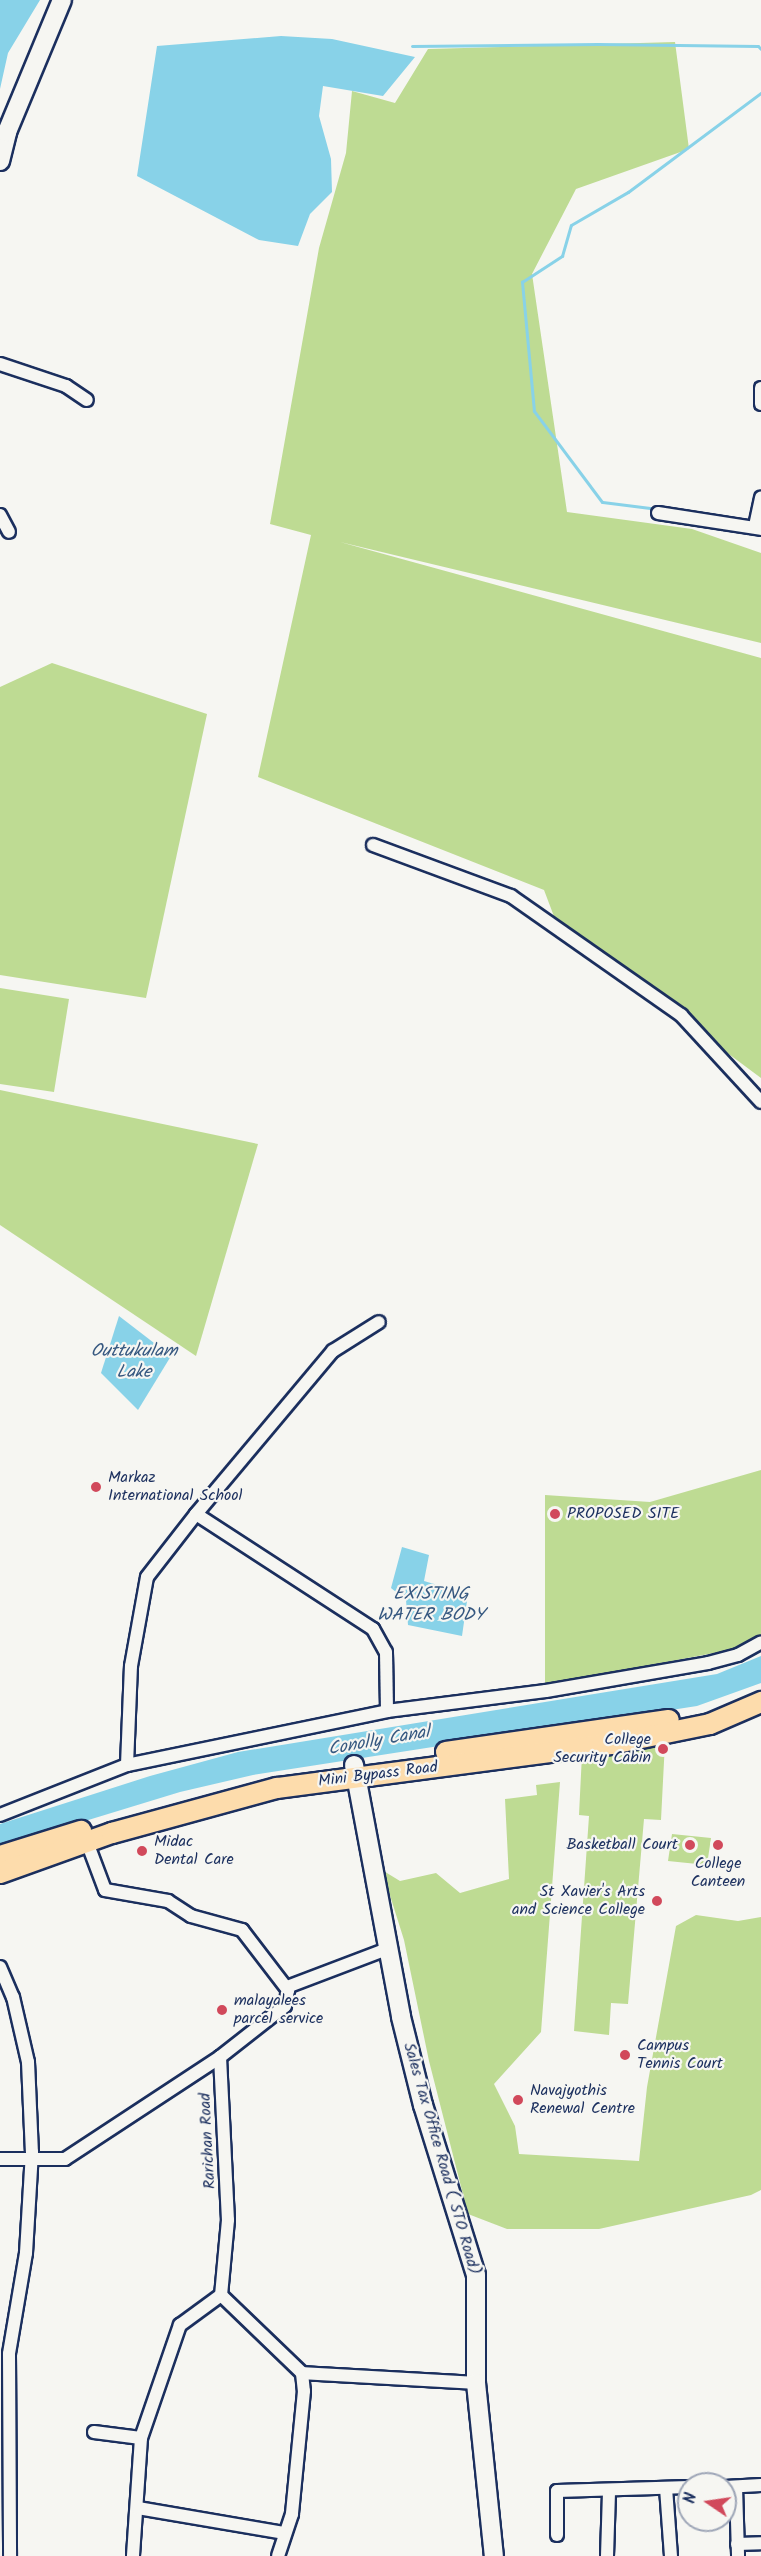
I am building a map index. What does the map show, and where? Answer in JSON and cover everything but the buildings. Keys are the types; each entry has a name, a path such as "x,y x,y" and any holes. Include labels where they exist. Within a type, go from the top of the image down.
{"main road":[{"name":"Mini Bypass Road","path":"0,1873 195,1807 355,1771 697,1716 761,1690"},
{"name":"Mini Bypass Road","path":"0,1856 232,1787 355,1771 612,1744 710,1724 761,1702"}],"street":[{"path":"0,161 7,132 62,0"},
{"path":"0,364 66,386 87,400"},
{"path":"761,388 761,404"},
{"path":"658,513 758,527 761,498"},
{"path":"0,515 9,532"},
{"path":"372,844 511,896 540,914 681,1015 761,1102"},
{"path":"127,1765 132,1666 147,1577 196,1514 333,1351 379,1322"},
{"path":"196,1514 373,1629 386,1652 387,1711"},
{"path":"0,1815 127,1765 387,1711 546,1691 708,1663 738,1655 761,1642"},
{"name":"Sales Tax Office Road ( STO Road)","path":"355,1771 387,1949 423,2105 476,2276 476,2383 494,2556"},
{"path":"0,2158 65,2160 220,2057 285,2006 287,1987 242,1930 191,1916 168,1901 105,1890 87,1842"},
{"path":"287,1987 387,1949"},
{"path":"0,1967 13,1997 28,2062 32,2159 32,2198 19,2312 9,2354 5,2386 10,2556"},
{"name":"Rarichan Road","path":"220,2057 228,2220 221,2295"},
{"path":"133,2556 141,2438 180,2325 221,2295 302,2373 304,2391 292,2514 278,2556"},
{"path":"302,2373 476,2383"},
{"path":"94,2432 141,2438"},
{"path":"737,2487 761,2485"},
{"path":"666,2488 671,2556"},
{"path":"557,2535 556,2492 677,2488"},
{"path":"607,2556 609,2491"},
{"path":"138,2508 285,2533"},
{"path":"735,2532 737,2550 761,2543"}],"green space":[{"path":"675,42 689,149 576,189 532,274 567,512 692,529 761,553 761,643 340,542 761,658 761,1078 558,927 544,890 258,777 311,535 270,524 319,248 346,153 352,91 395,103 428,49"},
{"path":"52,663 207,714 146,998 0,975 0,687"},
{"path":"0,988 69,999 54,1092 0,1084"},
{"path":"0,1090 258,1144 196,1356 0,1225"},
{"path":"761,1470 761,1635 735,1649 545,1685 545,1495 650,1502"},
{"path":"665,1742 661,1820 644,1819 628,2004 611,2003 609,2035 574,2031 589,1816 579,1815 582,1754"},
{"path":"560,1782 541,2032 494,2084 515,2126 519,2154 639,2161 647,2087 676,1926 696,1915 738,1921 761,1917 761,2190 751,2195 599,2229 507,2229 468,2214 429,2061 404,1940 382,1870 400,1881 436,1873 460,1893 509,1879 505,1799 537,1795 536,1785"},
{"name":"Basketball Court","path":"672,1834 711,1838 707,1865 668,1861"}],"water":[{"path":"0,0 40,0 8,53 0,89"},
{"path":"281,36 332,39 415,57 383,96 323,86 319,116 331,159 332,192 310,214 298,246 259,240 137,176 157,46"},
{"name":"Outtukulam Lake","path":"119,1316 171,1356 138,1410 101,1373"},
{"name":"EXISTING WATER BODY","path":"402,1547 429,1555 424,1581 468,1594 462,1636 408,1625 406,1600 391,1588"},
{"name":"Conolly Canal","path":"761,1656 761,1683 697,1706 253,1775 180,1792 0,1847 0,1824 150,1776 238,1752 717,1674"}],"waterway":[{"path":"412,46 598,44 758,46 761,49"},
{"path":"658,509 602,502 534,411 522,282 562,256 571,225 628,192 761,93"}],"place":[{"name":"Markaz International School","path":"96,1487"},
{"name":"PROPOSED SITE","path":"555,1514"},
{"name":"College Security Cabin","path":"663,1749"},
{"name":"Basketball Court","path":"690,1845"},
{"name":"College Canteen","path":"718,1845"},
{"name":"Midac Dental Care","path":"142,1851"},
{"name":"St Xavier's Arts and Science College","path":"657,1901"},
{"name":"malayalees parcel service","path":"222,2010"},
{"name":"Campus Tennis Court","path":"625,2055"},
{"name":"Navajyothis Renewal Centre","path":"518,2100"}]}
